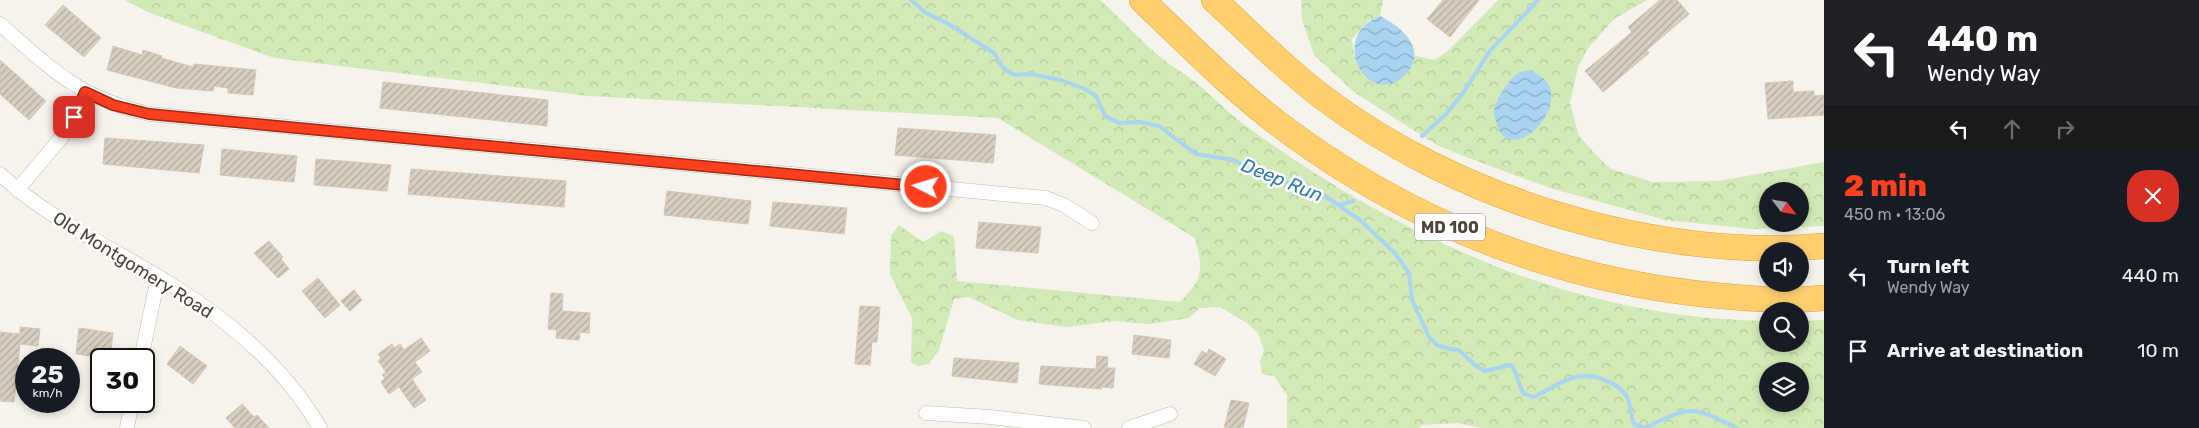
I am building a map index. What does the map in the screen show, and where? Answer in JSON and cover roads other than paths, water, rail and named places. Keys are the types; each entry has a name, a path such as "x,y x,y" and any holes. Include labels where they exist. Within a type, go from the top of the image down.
{"highway":[{"name":"MD 100","path":"1142,0 1243,95 1290,133 1338,166 1431,219 1541,262 1599,277 1672,290 1738,298 1824,298"},
{"name":"MD 100","path":"1214,0 1321,96 1364,125 1417,156 1509,198 1554,214 1608,228 1681,242 1744,247 1824,246"}],"street":[{"path":"0,24 52,70 85,92 113,105 149,114 1046,198 1064,205 1092,224"},
{"path":"17,190 61,138 85,92"},
{"name":"Old Montgomery Road","path":"0,174 17,190 63,222 158,277 212,312 246,339 271,364 293,390 320,428"},
{"path":"143,348 158,277"},
{"path":"127,428 130,413"},
{"path":"926,413 990,422 1084,428"},
{"path":"1129,428 1170,414"}],"water":[{"path":"1380,16 1391,22 1405,34 1414,50 1414,60 1410,69 1392,84 1379,84 1367,78 1359,67 1355,53 1356,39 1364,26"},
{"path":"1530,70 1548,84 1551,97 1549,110 1542,122 1532,132 1521,138 1510,140 1502,134 1494,113 1495,106 1500,95 1515,75"}],"waterway":[{"name":"Deep Run","path":"911,0 926,13 947,23 994,53 1003,68 1015,75 1031,74 1061,80 1085,89 1096,96 1105,116 1119,123 1140,122 1159,126 1196,154 1234,160 1254,171 1322,194 1360,220 1394,252 1409,273 1412,300 1429,337 1437,345 1459,350 1476,366 1485,371 1511,365 1524,394 1534,397 1572,378 1579,376 1594,377 1610,382 1623,391 1627,397 1634,424 1645,428 1672,415 1691,411 1710,415 1737,428"},
{"path":"1422,136 1446,114 1463,93 1489,52 1538,0"},
{"path":"1339,205 1354,201"}]}
